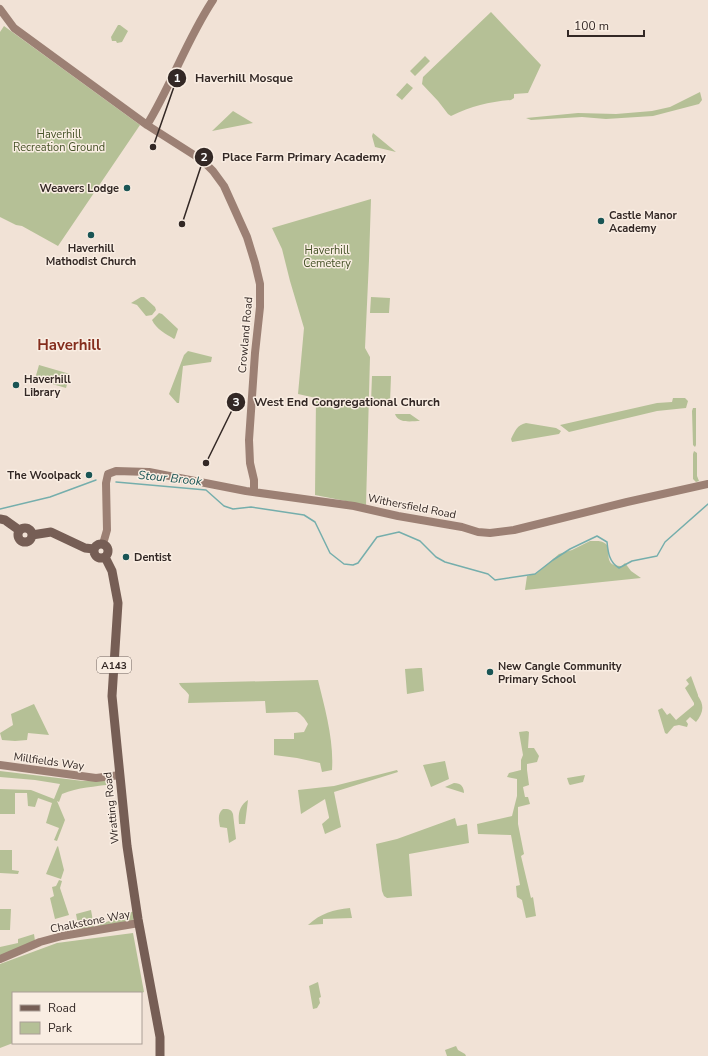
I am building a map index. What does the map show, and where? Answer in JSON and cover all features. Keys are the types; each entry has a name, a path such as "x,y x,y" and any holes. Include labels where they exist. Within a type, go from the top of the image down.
{"main road":[{"path":"0,519 5,520 19,530 18,536 21,541 27,542 32,535 51,532 85,548 94,549"},
{"path":"94,549 97,545 103,544"},
{"name":"Wratting Road","path":"103,544 108,550 105,557 112,571 118,603 112,696 127,846 139,923 160,1037 160,1056"},
{"path":"94,549 95,555 98,557 105,557"}],"street":[{"path":"147,125 168,89 188,42 213,0"},
{"name":"Crowland Road","path":"0,9 14,28 54,58 147,125 198,156 213,171 224,186 247,237 260,284 260,307 249,440 251,471 254,480 250,492"},
{"name":"Withersfield Road","path":"103,544 107,530 106,483 108,474 116,471 149,472 250,492 354,506 398,516 462,527 478,532 490,533 514,530 634,500 708,484"},
{"name":"Millfields Way","path":"0,765 96,778 120,775"},
{"name":"Chalkstone Way","path":"0,959 40,942 62,936 139,923"}],"green space":[{"path":"491,12 541,65 528,93 514,94 514,98 511,100 481,105 451,116 422,84 423,77"},
{"path":"118,25 128,31 122,42 117,43 116,41 112,41 111,37"},
{"name":"Haverhill Recreation Ground","path":"4,26 140,125 58,246 22,226 16,225 0,217 0,32"},
{"path":"425,56 430,61 415,76 410,71"},
{"path":"407,83 413,88 402,100 396,95"},
{"path":"700,92 702,100 699,104 653,116 606,119 582,117 531,120 526,118 578,113 616,114 652,111 670,107"},
{"path":"233,111 253,123 212,131"},
{"path":"373,133 396,152 375,147 372,136"},
{"name":"Haverhill Cemetery","path":"371,199 365,348 370,357 366,505 315,495 316,398 298,394 304,328 282,249 272,228"},
{"path":"141,297 144,297 155,307 156,310 152,315 146,316 137,305 131,303"},
{"path":"371,297 390,298 389,313 370,313"},
{"path":"159,313 178,329 174,339 156,326 152,320"},
{"path":"188,351 212,357 211,362 183,366 179,403 177,403 169,394 184,355"},
{"path":"39,365 70,374 66,388 35,379"},
{"path":"372,376 391,376 390,403 371,402"},
{"path":"673,398 685,398 688,401 686,408 657,411 569,432 560,425 657,403 672,402"},
{"path":"693,408 696,408 695,447 693,445"},
{"path":"395,414 410,414 420,421 402,421"},
{"path":"526,423 556,428 561,431 559,434 512,442 511,439 517,429 520,425"},
{"path":"694,451 697,453 697,476 699,481 696,482 693,479"},
{"path":"590,541 598,541 606,544 612,564 622,566 625,563 631,571 641,578 525,590 527,576 537,573 559,554 572,550"},
{"path":"422,668 424,691 407,694 405,669"},
{"path":"691,676 702,703 702,712 696,722 690,717 686,721 688,724 687,727 679,725 674,726 667,734 665,733 658,710 662,708 667,715 670,713 676,720 694,705 685,688 689,684 686,680"},
{"path":"318,680 332,747 332,770 322,772 320,763 274,755 274,739 294,739 294,733 304,732 308,724 297,712 266,713 265,701 188,703 189,695 179,683"},
{"path":"34,704 49,735 28,733 27,740 2,740 0,733 13,725 11,714"},
{"path":"519,732 529,732 528,748 534,748 539,756 537,762 527,764 529,785 523,787 525,797 528,797 530,804 518,807 518,824 524,854 521,856 531,898 533,897 536,916 526,918 522,900 517,897 516,886 520,885 511,835 478,834 477,824 512,816 517,796 517,779 507,777 509,773 521,770 521,760 523,755"},
{"path":"445,761 449,779 431,787 423,765"},
{"path":"397,770 398,772 334,792 341,827 325,834 322,824 329,817 325,799 301,814 298,790 334,786"},
{"path":"0,771 83,781 110,780 112,784 80,789 62,794 59,802 57,801 65,820 57,841 54,840 59,828 46,823 52,803 38,798 35,807 28,806 27,793 15,793 15,814 0,814 0,789 31,790 54,799 60,784 0,777"},
{"path":"585,775 583,782 569,784 567,778"},
{"path":"454,783 462,786 464,793 445,787"},
{"path":"248,800 245,824 239,824 240,810"},
{"path":"223,809 230,810 233,814 236,839 229,843 227,828 220,827 219,815"},
{"path":"455,818 457,826 467,824 469,843 409,854 412,896 387,898 384,896 382,891 376,844 397,839"},
{"path":"58,846 64,870 61,879 46,874"},
{"path":"0,850 12,850 12,870 19,871 18,874 0,873"},
{"path":"59,880 62,881 60,888 69,915 55,919 50,898 54,896 52,887 56,886"},
{"path":"350,908 352,918 323,919 323,924 308,925 328,913"},
{"path":"0,909 11,909 10,930 0,930"},
{"path":"91,910 94,927 134,911 134,918 132,921 79,930 76,914"},
{"path":"133,933 144,992 12,992 12,1043 0,1048 0,964 57,943"},
{"path":"34,934 35,941 0,956 0,947 18,943 18,939"},
{"path":"318,982 321,997 319,998 320,1003 317,1008 313,1009 309,986"},
{"path":"456,1046 458,1050 466,1056 447,1056 445,1050"}],"waterway":[{"name":"Stour Brook","path":"0,509 50,497 96,480"},
{"name":"Stour Brook","path":"116,482 206,490 224,506 233,509 251,507 304,515 315,522 330,553 344,564 353,565 358,563 377,537 399,532 420,541 436,557 445,562 488,574 495,580 535,574 570,549 597,536 607,542 611,560 619,568 632,561 657,556 665,542 708,504"}],"place":[{"name":"Haverhill Mosque","path":"153,147"},
{"name":"Weavers Lodge","path":"127,188"},
{"name":"Castle Manor Academy","path":"601,221"},
{"name":"Place Farm Primary Academy","path":"182,224"},
{"name":"Haverhill Mathodist Church","path":"91,235"},
{"name":"Haverhill Library","path":"16,385"},
{"name":"West End Congregational Church","path":"206,463"},
{"name":"The Woolpack","path":"89,475"},
{"name":"Dentist","path":"126,557"},
{"name":"New Cangle Community Primary School","path":"490,672"}],"district":[{"name":"Haverhill","path":"69,345"}]}
